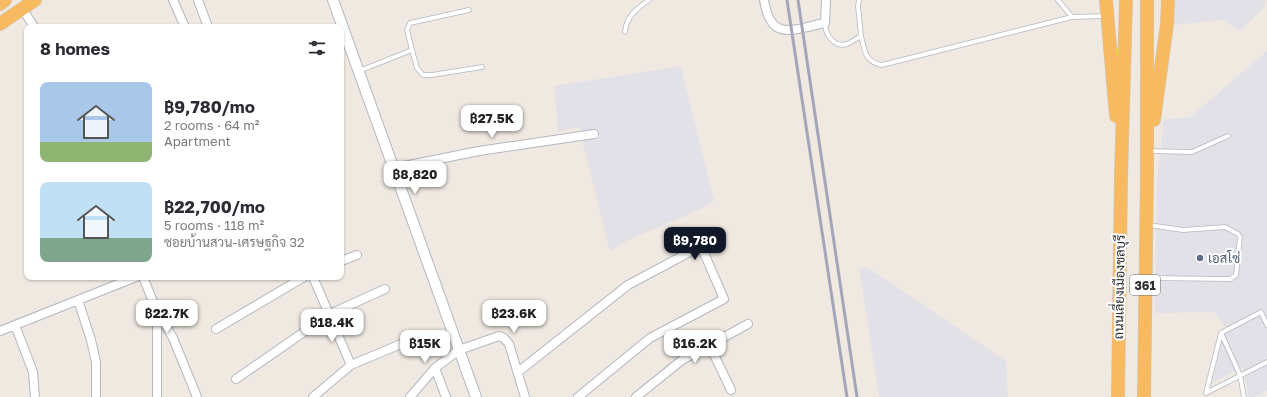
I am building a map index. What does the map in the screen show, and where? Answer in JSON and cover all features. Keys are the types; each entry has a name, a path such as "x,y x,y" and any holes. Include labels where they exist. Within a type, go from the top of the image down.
{"highway":[{"path":"0,4 5,0"},
{"path":"0,24 35,0"},
{"name":"ถนนเลี่ยงเมืองชลบุรี","path":"1106,0 1106,16 1121,177"},
{"name":"ถนนเลี่ยงเมืองชลบุรี","path":"1118,397 1121,177 1126,0"},
{"name":"ถนนเลี่ยงเมืองชลบุรี","path":"1144,397 1147,173 1147,0"},
{"name":"ถนนเลี่ยงเมืองชลบุรี","path":"1147,173 1167,24 1168,0"}],"street":[{"path":"173,0 184,24"},
{"path":"334,0 342,24"},
{"path":"764,0 768,18 774,26 782,30 825,23 826,0"},
{"path":"201,1 207,24"},
{"path":"22,8 32,24"},
{"path":"344,29 476,397"},
{"path":"394,168 479,151 594,134"},
{"path":"518,372 628,285 701,246 724,299 650,338 578,397"},
{"path":"344,260 357,254"},
{"path":"0,331 128,280"},
{"path":"144,280 157,311 173,338 197,397"},
{"path":"216,329 299,280"},
{"path":"314,280 351,365"},
{"path":"236,379 330,314 385,289"},
{"path":"78,300 91,340 96,362 96,397"},
{"path":"157,311 157,397"},
{"path":"636,397 682,360 748,324"},
{"path":"15,325 33,372 35,397"},
{"path":"410,397 435,368 459,350 499,336 504,338 509,344 525,397"},
{"path":"313,397 351,365 401,344"},
{"path":"709,344 731,390"},
{"path":"435,368 446,397"}],"lane":[{"path":"625,32 625,24 635,10 649,0"},
{"path":"860,0 858,6 861,36 868,58 873,64 882,65 1072,17 1106,16"},
{"path":"1058,0 1072,17"},
{"path":"469,10 410,23 407,30 417,68 423,75 432,76 482,67"},
{"path":"825,23 825,29 830,39 837,43 846,44 861,36"},
{"path":"359,72 412,50"},
{"path":"1149,151 1192,152 1228,136"},
{"path":"1146,225 1182,230 1225,228 1238,234 1240,237 1236,275 1230,279 1146,278"},
{"path":"1267,325 1261,312 1221,333 1206,393 1267,362"},
{"path":"1221,333 1240,375 1244,397"}],"shaded area":[{"path":"1173,0 1266,0 1263,9 1239,31 1225,20 1171,25"},
{"path":"1267,51 1267,391 1254,397 1249,397 1243,367 1212,383 1225,328 1215,312 1155,313 1157,178 1164,120 1190,117"},
{"path":"681,66 714,200 701,209 626,241 610,252 579,127 558,132 554,86"},
{"path":"867,267 1006,361 1008,397 879,397 859,269"}],"railway":[{"path":"787,0 847,397"},
{"path":"798,0 857,397"}],"place":[{"name":"เอสโซ่","path":"1200,258"}]}
